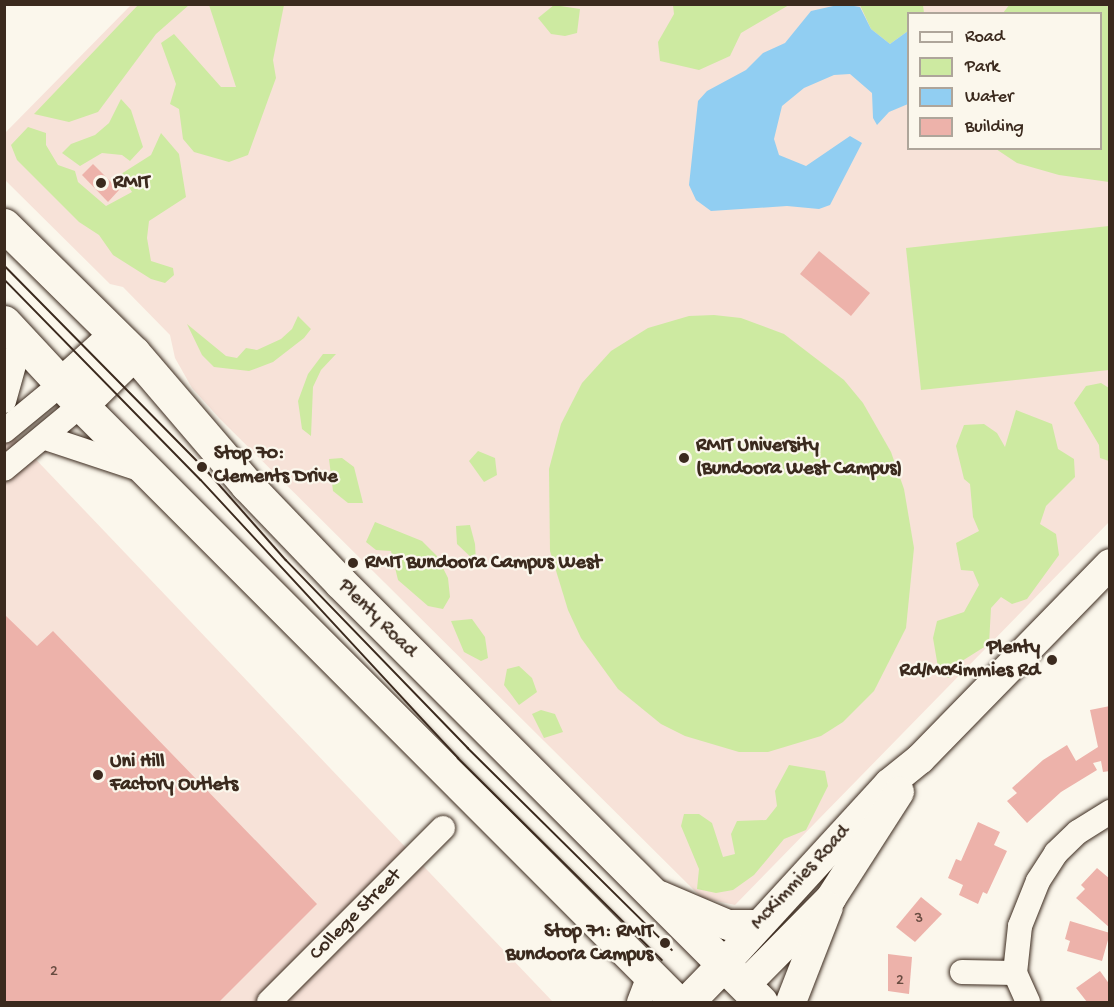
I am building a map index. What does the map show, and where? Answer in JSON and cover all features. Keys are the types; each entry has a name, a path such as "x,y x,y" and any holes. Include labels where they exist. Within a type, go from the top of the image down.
{"highway":[{"name":"Plenty Road","path":"4,225 124,344 247,485 340,582 649,890 739,989"},
{"path":"9,327 644,989 677,1002"},
{"path":"71,394 124,344"},
{"name":"McKimmies Road","path":"687,1002 739,989"}],"main road":[{"name":"McKimmies Road","path":"739,989 757,926 889,784 920,759 1110,564"},
{"name":"McKimmies Road","path":"739,989 831,898 920,759"},
{"path":"649,890 699,915 728,925 757,926"},
{"path":"790,1002 831,898"}],"street":[{"path":"4,401 9,327"},
{"path":"4,431 71,394"},
{"path":"4,469 46,438 71,394"},
{"path":"46,438 150,472"},
{"path":"1028,1002 1015,973 1020,926 1038,881 1056,852 1078,832 1110,812"},
{"name":"College Street","path":"269,1002 443,828"},
{"path":"962,972 1015,973"}],"shaded area":[{"name":"RMIT University (Bundoora West Campus)","path":"131,5 1109,5 1109,522 735,905 702,898 220,419 192,388 175,358 170,335 123,287 110,284 5,180 4,134"},
{"path":"5,427 553,1002 5,1002"}],"green space":[{"path":"139,4 189,5 156,34 98,112 69,122 34,114"},
{"path":"673,4 789,5 741,33 730,56 699,70 660,61 658,42 674,14"},
{"path":"1010,4 1109,5 1109,182 1059,175 1017,163 998,150 1102,150 1102,12 1004,12"},
{"path":"209,5 284,5 273,60 276,78 248,155 229,162 194,152 183,139 179,109 170,104 176,84 161,43 174,34 221,87 236,87"},
{"path":"554,5 580,9 577,33 565,36 551,34 538,18"},
{"path":"860,5 923,5 924,12 907,12 907,32 890,44 871,29"},
{"path":"121,99 131,110 143,147 130,161 122,155 102,153 80,166 62,153 71,144 95,135 109,123"},
{"path":"28,127 46,133 46,145 58,165 75,171 78,182 106,206 132,192 121,174 151,155 161,133 179,154 186,197 149,221 147,238 151,261 173,268 174,275 165,283 151,279 113,255 99,235 79,222 17,160 11,145"},
{"path":"1109,226 1109,370 921,390 906,248"},
{"path":"714,315 741,318 784,334 844,380 863,403 891,452 904,489 914,548 906,628 874,691 843,722 821,736 768,752 739,752 685,736 661,724 618,689 581,638 568,610 550,551 549,469 561,424 582,383 611,351 648,328 689,316"},
{"path":"298,316 311,329 304,338 273,362 249,371 214,367 202,355 187,324 226,356 237,358 246,348 257,350 281,339 292,329"},
{"path":"323,354 336,354 321,370 313,387 311,436 302,429 298,401 308,374"},
{"path":"1101,383 1109,388 1109,461 1100,458 1099,445 1074,403 1086,386"},
{"path":"1016,410 1052,424 1058,449 1074,459 1075,477 1046,506 1040,524 1056,534 1059,555 1027,599 1012,604 1001,597 991,608 989,644 962,661 949,678 939,673 933,638 937,621 964,612 979,585 973,571 961,570 956,543 979,531 973,517 970,484 964,479 956,446 964,425 984,424 997,433 1005,447"},
{"path":"478,451 495,458 497,475 484,482 469,461"},
{"path":"342,458 354,467 363,503 348,503 333,491 329,459"},
{"path":"375,522 422,541 437,556 448,578 450,597 443,609 428,606 398,580 391,551 376,550 366,542"},
{"path":"470,525 475,544 476,562 457,544 456,526"},
{"path":"472,619 485,637 488,658 481,661 464,652 451,621"},
{"path":"519,666 532,678 537,692 519,705 504,685 507,669"},
{"path":"541,710 555,714 563,732 544,738 532,714"},
{"path":"789,765 825,771 828,786 806,830 784,839 754,875 733,890 716,893 697,889 699,869 681,826 684,814 699,814 712,823 723,857 735,854 731,834 737,821 766,820 777,806 775,791"}],"water":[{"path":"842,4 860,7 871,29 890,44 907,32 907,104 889,112 877,125 873,118 872,93 850,74 834,75 804,88 782,106 774,139 779,155 806,166 850,136 862,143 830,205 819,209 787,206 711,211 696,200 689,185 698,101 707,91 746,70 763,53 785,43 811,11"}],"building":[{"name":"RMIT","path":"93,164 119,190 108,202 82,175"},
{"path":"819,251 870,293 851,316 800,274"},
{"name":"Uni Hill Factory Outlets","path":"4,614 37,646 53,631 317,904 219,1002 4,1002"},
{"path":"1110,706 1110,771 1103,772 1101,761 1093,763 1097,770 1061,792 1027,823 1007,801 1017,793 1012,788 1043,760 1067,745 1076,761 1098,747 1090,710"},
{"path":"978,822 1000,832 994,845 1007,851 987,894 983,892 978,904 959,895 963,885 948,878 956,859 961,861"},
{"path":"1097,868 1110,879 1110,928 1076,898 1085,889 1081,885"},
{"path":"921,897 942,914 915,942 896,927"},
{"path":"1070,921 1110,933 1102,961 1067,951 1070,941 1065,939"},
{"path":"888,954 912,957 909,994 888,991"},
{"path":"1100,971 1110,985 1110,1002 1087,1002 1076,988"}],"tram line":[{"path":"4,265 209,473 286,560 468,748 672,950"},
{"path":"4,279 201,480 458,758 662,960"}],"place":[{"name":"RMIT","path":"101,183"},
{"name":"RMIT University (Bundoora West Campus)","path":"684,458"},
{"name":"Stop 70: Clements Drive","path":"202,467"},
{"name":"RMIT Bundoora Campus West","path":"353,563"},
{"name":"Plenty Rd/McKimmies Rd","path":"1052,660"},
{"name":"Uni Hill Factory Outlets","path":"98,775"},
{"name":"Stop 71: RMIT Bundoora Campus","path":"665,943"}]}
